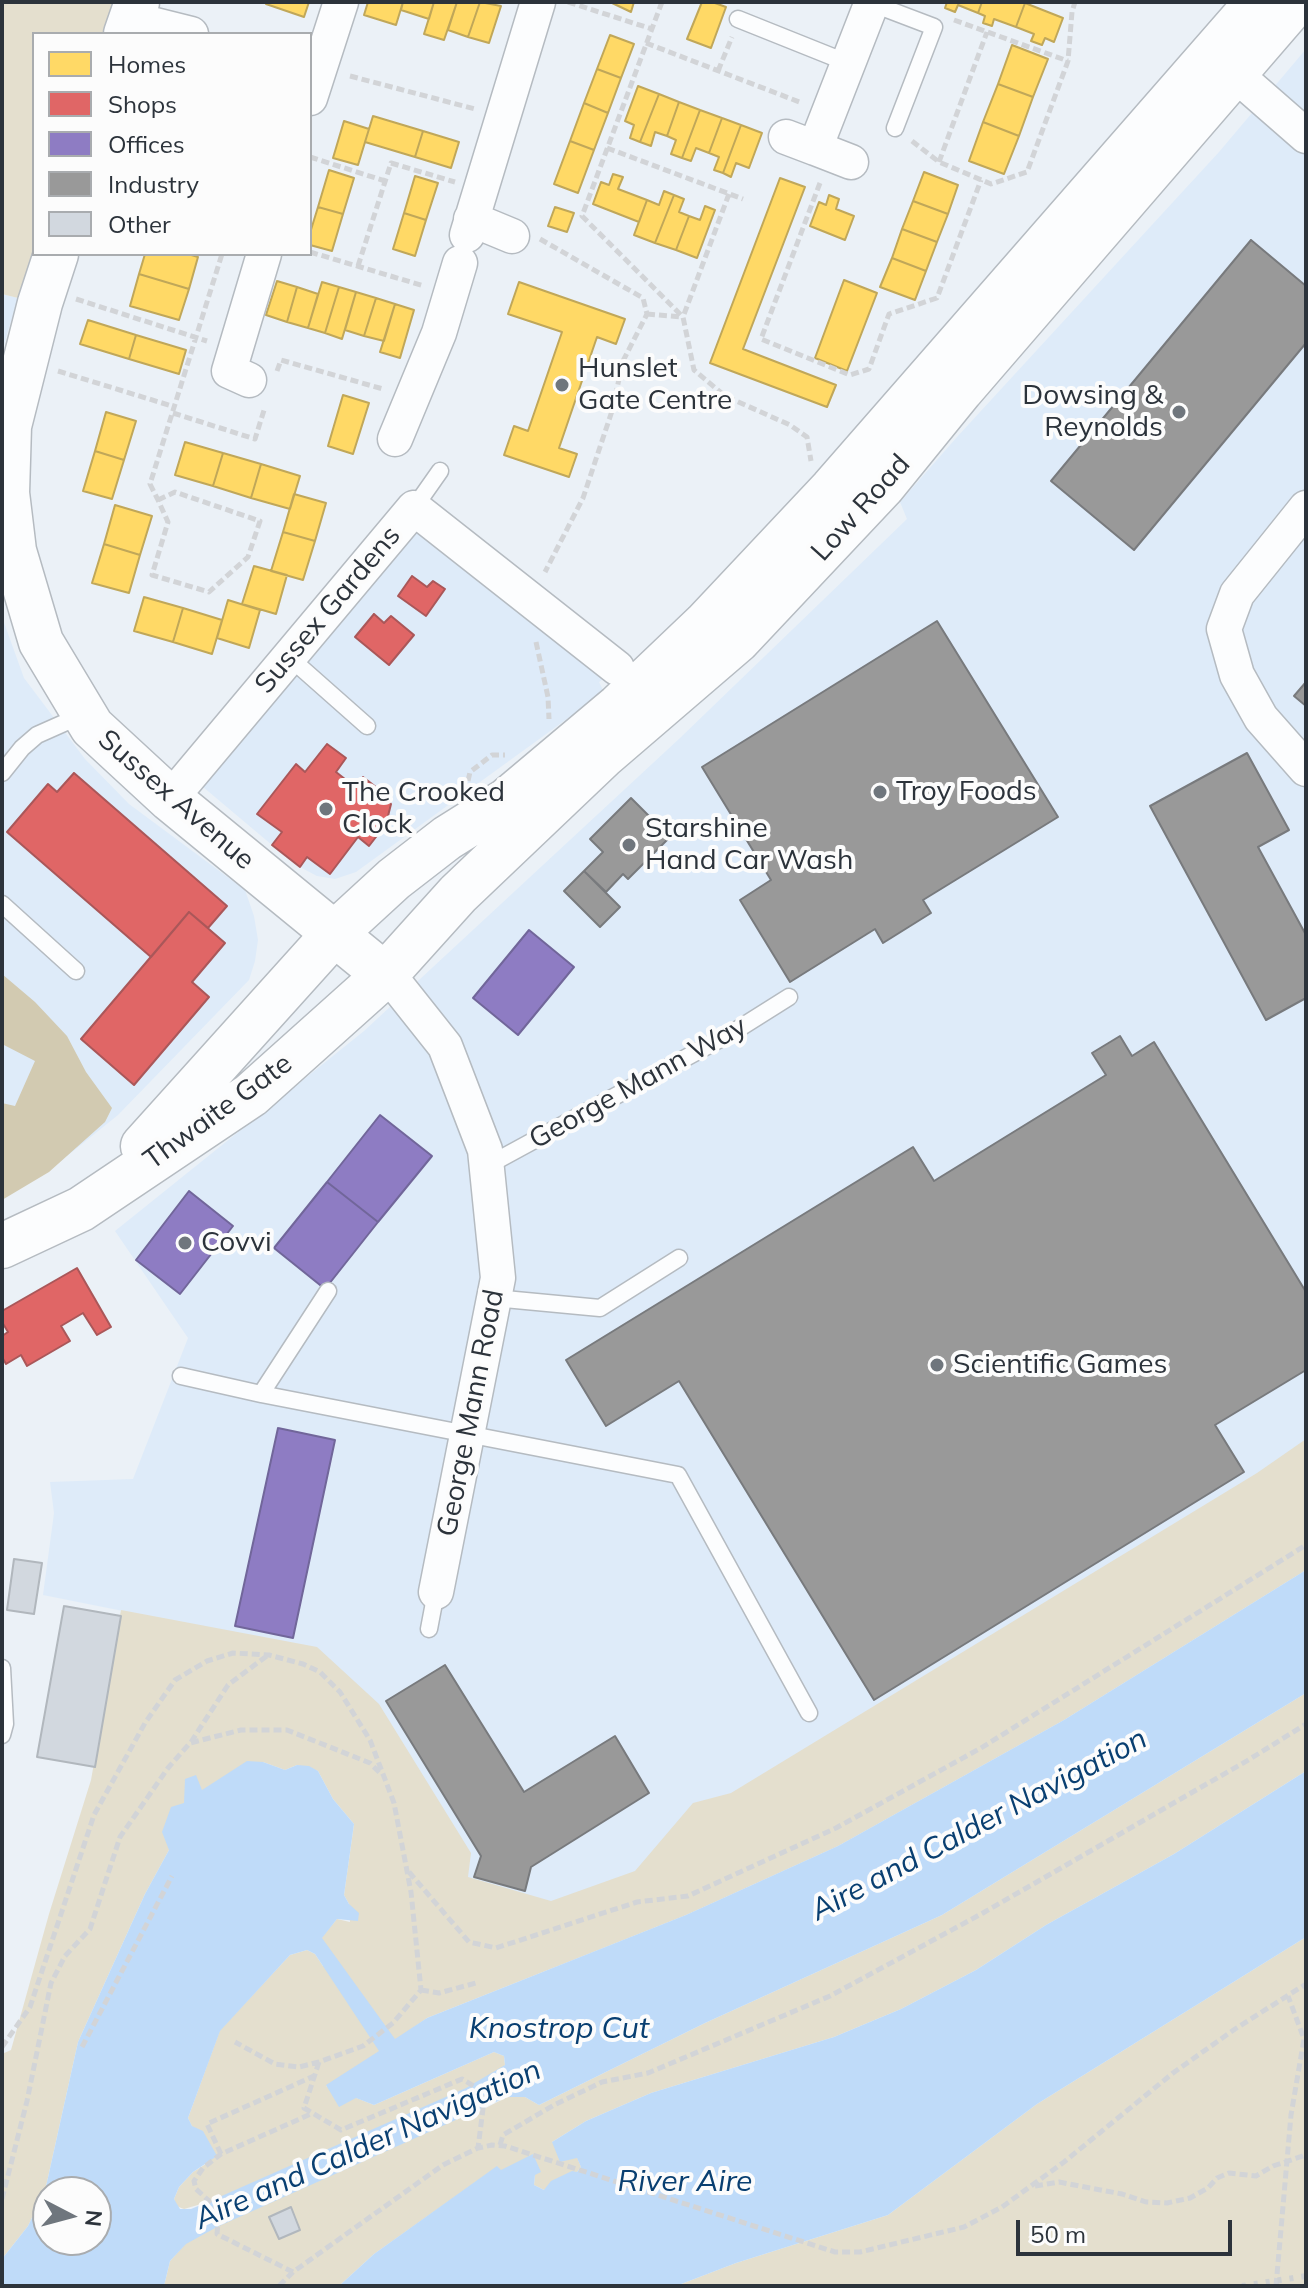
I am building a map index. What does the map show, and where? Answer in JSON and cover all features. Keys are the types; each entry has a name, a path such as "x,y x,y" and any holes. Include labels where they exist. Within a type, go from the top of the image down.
{"main road":[{"name":"Low Road","path":"385,975 458,894 524,830 603,756 738,640 883,486 1232,55 1257,2"},
{"name":"Low Road","path":"333,935 394,879 447,838 506,801 663,666 822,500 1169,103 1296,2"},
{"name":"Sussex Avenue","path":"50,272 9,426 7,493 8,552 41,642 92,727 170,799 385,975"},
{"path":"333,935 363,933 382,923 453,860 524,830"},
{"name":"Thwaite Gate","path":"81,1209 162,1126 333,935"},
{"name":"Thwaite Gate","path":"2,1246 81,1209 251,1095 385,975"}],"street":[{"path":"313,77 341,2"},
{"path":"395,439 439,333 538,2"},
{"path":"821,150 829,114 872,2"},
{"path":"132,18 184,32"},
{"path":"1232,55 1306,136"},
{"path":"466,240 512,236"},
{"path":"257,376 264,256"},
{"name":"Sussex Gardens","path":"170,799 414,508 617,668"},
{"path":"1306,508 1237,594 1224,629 1237,675 1261,718 1306,769"},
{"name":"George Mann Road","path":"385,975 395,983 445,1046 485,1150 498,1278 436,1592"}],"lane":[{"path":"872,2 934,27 895,128"},
{"path":"738,19 848,63"},
{"path":"414,508 440,471"},
{"path":"289,657 367,726"},
{"path":"2,773 37,735 82,711"},
{"path":"2,904 76,971"},
{"name":"George Mann Way","path":"485,1167 735,1031 789,997"},
{"path":"494,1298 600,1308 679,1258"},
{"path":"261,1394 328,1291"},
{"path":"181,1376 678,1475 809,1713"},
{"path":"429,1629 436,1592"},
{"path":"2,1668 5,1724 2,1735"}],"path":[{"path":"568,2 652,29"},
{"path":"662,2 582,216 683,317"},
{"path":"895,128 939,162 991,184 1027,172 1068,61 1075,2"},
{"path":"934,27 954,20 1068,61"},
{"path":"939,162 987,32"},
{"path":"646,43 829,114"},
{"path":"313,77 503,117"},
{"path":"607,148 743,199"},
{"path":"821,150 761,339 850,375 869,369 889,314 937,298 981,180"},
{"path":"312,158 385,181"},
{"path":"358,266 391,163 466,240"},
{"path":"729,194 683,317 694,370 725,396 790,425 807,437 815,482 822,500"},
{"path":"512,236 536,237 643,298 647,314 623,361 612,411 583,498 530,600 548,697 551,763"},
{"path":"312,253 358,266 466,240"},
{"path":"158,500 175,492 260,521 248,557 209,592 152,575 168,522 150,484 221,256"},
{"path":"50,272 197,338 257,376"},
{"path":"647,314 683,317"},
{"path":"25,360 255,439 257,376"},
{"path":"257,376 281,360"},
{"path":"257,376 281,360 412,397"},
{"path":"406,1870 469,1942 496,1948 637,1902 688,1896 836,1828 981,1748 1306,1545"},
{"path":"2,2047 30,2007 94,1815 145,1723 175,1680 207,1661 233,1653 269,1655 320,1672 340,1692 370,1740 386,1778 406,1870 421,1990 393,2023 363,2046 319,2062 299,2067 275,2064 235,2042"},
{"path":"2,2199 27,2101 51,1983 65,1956 90,1929 120,1837 168,1768 190,1743 228,1685 269,1655"},
{"path":"500,2145 503,2135 602,2082 648,2073 830,1996 983,1913 1306,1724"},
{"path":"190,1743 241,1730 287,1730 370,1763 386,1778"},
{"path":"82,2047 172,1876"},
{"path":"421,1990 439,1993 476,1983"},
{"path":"279,2286 293,2272 443,2165 478,2148 500,2145 835,2252 860,2252 964,2227 1002,2207 1173,2073 1306,1984"},
{"path":"1276,2286 1291,2115 1304,2039 1288,1996"},
{"path":"319,2062 304,2108 341,2130 462,2079 485,2093 478,2148"},
{"path":"221,2154 207,2124 315,2075"},
{"path":"293,2272 217,2234 219,2210 196,2189 194,2181 203,2168 221,2154 313,2113"},
{"path":"1030,2187 1059,2182 1122,2194 1146,2202 1167,2203 1190,2198 1229,2173 1256,2176 1273,2166 1306,2155"}],"shaded area":[{"path":"2,2 117,2 107,32 32,32 32,256 18,298 2,294"},
{"path":"1306,49 1306,1570 1064,1720 838,1846 686,1915 551,1969 233,1633 43,1595 54,1513 50,1482 133,1479 188,1338 115,1231 364,1031 680,738 907,519 900,502 1219,152"},
{"path":"2,294 18,298 2,351"},
{"path":"414,508 617,668 599,682 604,692 356,872 335,879 317,876 272,845 190,776"},
{"path":"2,617 24,678 85,759 129,804 245,890 258,940 249,980 118,1115 51,1169 2,1199"},
{"path":"2,974 35,1002 67,1036 86,1072 112,1108 105,1122 49,1172 2,1200 2,1103 15,1106 35,1061 2,1044"},
{"path":"1306,1439 1306,1570 1064,1720 838,1846 686,1915 427,2018 326,2086 374,2105 494,2052 504,2056 505,2065 478,2112 507,2097 525,2097 539,2105 705,2023 942,1915 1306,1693 1306,1771 1174,1854 1046,1925 976,1970 901,2009 834,2037 651,2093 586,2121 552,2142 577,2157 581,2167 544,2190 534,2185 535,2175 497,2167 374,2254 339,2286 164,2286 170,2261 186,2243 217,2226 208,2202 184,2209 176,2206 174,2199 179,2187 193,2172 209,2162 188,2118 220,2030 290,1955 307,1950 315,1954 323,1966 321,1938 337,1919 350,1922 349,1904 344,1895 354,1824 333,1799 318,1771 297,1765 285,1770 263,1762 184,1804 169,1850 145,1894 78,2042 48,2176 32,2176 32,2218 2,2259 2,2054 11,2050 91,1780 121,1610 317,1647 379,1704 471,1853 468,1877 551,1901 635,1871 693,1803 731,1793 1257,1473"},
{"path":"1306,1937 1306,2286 676,2286 736,2263 888,2215 1037,2104"}],"water":[{"path":"1306,1570 1306,1693 942,1915 705,2023 539,2105 525,2097 507,2097 217,2227 186,2244 170,2261 164,2286 2,2286 2,2259 32,2218 32,2256 112,2256 112,2176 48,2176 78,2042 145,1894 169,1850 162,1832 171,1807 184,1803 185,1779 196,1775 202,1790 247,1761 263,1762 285,1770 297,1765 309,1766 318,1771 333,1799 354,1824 344,1895 359,1913 358,1921 337,1919 322,1938 395,2039 427,2018 686,1915 838,1846 1064,1720","holes":["307,1950 315,1954 379,2051 326,2085 339,2107 356,2098 374,2105 494,2052 504,2056 505,2065 466,2088 208,2202 191,2209 180,2209 174,2199 179,2187 193,2172 217,2156 203,2131 192,2126 188,2118 220,2031 290,1955"]},
{"name":"River Aire","path":"1306,1771 1306,1937 1037,2104 888,2215 736,2263 676,2286 339,2286 374,2254 497,2166 501,2170 533,2154 541,2172 535,2175 534,2185 544,2190 551,2181 572,2171 577,2172 581,2167 577,2158 560,2162 552,2142 586,2121 651,2093 834,2037 901,2009 976,1970 1046,1925 1174,1854"}],"building: Homes":[{"path":"267,2 309,2 304,17"},
{"path":"368,2 403,2 396,25 364,15"},
{"path":"403,2 434,2 429,19 401,10"},
{"path":"434,2 457,2 444,40 424,34"},
{"path":"457,2 480,2 468,37 448,30"},
{"path":"480,2 501,6 489,43 468,37"},
{"path":"610,2 634,2 631,12"},
{"path":"702,2 726,7 711,48 687,39"},
{"path":"947,2 982,2 978,13 958,5 955,12 945,8"},
{"path":"982,2 1025,3 1016,27 994,19 992,26 983,23 985,16 978,13"},
{"path":"1025,3 1063,18 1054,42 1045,38 1042,45 1031,41 1034,34 1016,27"},
{"path":"610,35 634,44 621,78 597,69"},
{"path":"1012,45 1048,59 1033,97 998,84"},
{"path":"597,69 621,78 608,113 584,103"},
{"path":"998,84 1033,97 1019,136 983,122"},
{"path":"638,86 659,94 640,142 630,138 634,125 625,121"},
{"path":"659,94 679,102 667,136 655,132 651,146 640,142"},
{"path":"679,102 700,110 682,158 671,154 676,140 667,136"},
{"path":"584,103 608,113 594,150 570,141"},
{"path":"700,110 722,118 709,153 696,148 691,161 682,158"},
{"path":"373,116 423,131 415,157 365,142"},
{"path":"722,118 741,125 723,173 714,170 719,157 709,153"},
{"path":"344,121 369,129 358,165 333,158"},
{"path":"983,122 1019,136 1004,174 969,161"},
{"path":"741,125 762,133 749,168 736,163 731,177 723,173"},
{"path":"423,131 459,142 451,168 415,157"},
{"path":"570,141 594,150 578,193 554,184"},
{"path":"329,170 354,178 343,214 318,207"},
{"path":"924,172 958,185 948,214 913,201"},
{"path":"613,174 623,177 618,189 647,200 639,222 593,204 601,182 609,185"},
{"path":"415,176 438,183 426,220 404,213"},
{"path":"780,178 805,187 743,349 836,385 827,407 710,363"},
{"path":"664,191 674,195 655,243 634,235 647,200 659,205"},
{"path":"674,195 684,199 679,212 689,216 676,250 655,243"},
{"path":"829,195 839,199 836,209 854,216 845,240 810,226 819,202 826,205"},
{"path":"913,201 948,214 937,242 902,229"},
{"path":"705,206 715,210 697,258 676,250 689,216 700,220"},
{"path":"318,207 343,214 332,251 312,246 312,226"},
{"path":"555,207 574,213 567,232 548,226"},
{"path":"404,213 426,220 415,256 393,249"},
{"path":"902,229 937,242 926,271 892,258"},
{"path":"144,256 198,257 189,289 139,274"},
{"path":"892,258 926,271 915,300 880,287"},
{"path":"139,274 189,289 179,320 130,306"},
{"path":"844,280 877,293 847,371 815,358"},
{"path":"277,281 297,287 287,322 266,315"},
{"path":"322,282 339,287 325,333 308,328"},
{"name":"Hunslet Gate Centre","path":"519,282 625,319 616,344 597,337 559,448 577,454 569,477 504,455 514,426 528,431 562,332 508,314"},
{"path":"297,287 318,294 308,328 287,322"},
{"path":"339,287 356,292 342,339 325,333"},
{"path":"356,292 376,298 364,336 345,330"},
{"path":"376,298 395,304 384,341 364,336"},
{"path":"395,304 414,310 400,358 380,352"},
{"path":"88,320 136,335 129,359 80,344"},
{"path":"136,335 186,350 179,374 129,359"},
{"path":"343,395 369,403 353,454 328,446"},
{"path":"106,412 136,421 124,460 95,451"},
{"path":"185,442 223,453 213,486 175,475"},
{"path":"95,451 124,460 112,499 83,491"},
{"path":"223,453 261,464 251,498 213,486"},
{"path":"261,464 300,476 290,509 251,498"},
{"path":"294,494 326,503 315,541 283,532"},
{"path":"115,505 152,516 140,555 104,544"},
{"path":"283,532 315,541 303,580 271,571"},
{"path":"104,544 140,555 129,593 92,583"},
{"path":"254,566 287,575 276,614 242,604"},
{"path":"144,597 183,608 173,642 134,631"},
{"path":"228,600 260,610 249,648 217,638"},
{"path":"183,608 222,620 212,654 173,642"}],"building: Shops":[{"path":"412,576 427,587 433,581 445,589 426,616 398,596"},
{"path":"374,614 384,623 391,616 414,635 389,665 355,637"},
{"name":"The Crooked Clock","path":"327,744 346,758 336,772 355,787 363,777 381,791 391,804 386,824 369,846 358,837 330,874 307,857 300,867 272,845 282,832 257,814 296,764 305,772"},
{"path":"74,773 227,906 208,928 189,912 151,957 7,832 48,784 57,792"},
{"path":"189,912 225,943 192,982 209,997 134,1085 81,1039"},
{"path":"77,1268 111,1327 97,1335 83,1313 61,1326 70,1341 27,1366 21,1355 6,1364 2,1357 2,1336 8,1332 2,1322 2,1311"}],"building: Offices":[{"path":"529,930 574,967 518,1035 473,998"},
{"path":"380,1115 432,1156 378,1222 327,1182"},
{"path":"327,1182 378,1222 325,1289 274,1248"},
{"name":"Covvi","path":"189,1191 233,1226 180,1294 136,1260"},
{"path":"278,1428 335,1440 293,1638 235,1626"}],"building: Industry":[{"name":"Dowsing & Reynolds","path":"1251,240 1306,286 1306,343 1134,550 1051,481"},
{"name":"Troy Foods","path":"937,621 1058,817 923,900 931,913 883,943 875,929 790,982 740,900 771,880 702,767"},
{"path":"1306,682 1306,706 1294,696"},
{"path":"1247,753 1289,830 1258,847 1306,935 1306,998 1266,1020 1150,806"},
{"name":"Starshine Hand Car Wash","path":"631,798 670,837 628,879 623,874 606,892 584,871 603,852 590,839"},
{"path":"584,871 620,907 600,927 564,891"},
{"name":"Scientific Games","path":"1120,1036 1132,1056 1154,1042 1306,1292 1306,1370 1215,1425 1244,1472 874,1700 679,1381 606,1426 566,1360 913,1147 934,1181 1106,1075 1092,1053"},
{"path":"445,1665 524,1792 615,1736 649,1793 531,1867 525,1891 474,1877 481,1856 386,1701"}],"building: Other":[{"path":"14,1559 42,1563 34,1614 7,1610"},
{"path":"64,1606 121,1616 95,1767 37,1757"},
{"path":"291,2207 300,2230 279,2239 269,2217"}],"railway":[{"path":"1242,2286 1306,2276"}],"place":[{"name":"Hunslet Gate Centre","path":"562,385"},
{"name":"Dowsing & Reynolds","path":"1179,412"},
{"name":"Troy Foods","path":"880,792"},
{"name":"The Crooked Clock","path":"326,809"},
{"name":"Starshine Hand Car Wash","path":"629,845"},
{"name":"Covvi","path":"185,1243"},
{"name":"Scientific Games","path":"937,1365"}],"water label":[{"name":"Aire and Calder Navigation","path":"979,1825"},
{"name":"Knostrop Cut","path":"559,2029"},
{"name":"Aire and Calder Navigation","path":"368,2145"}]}
